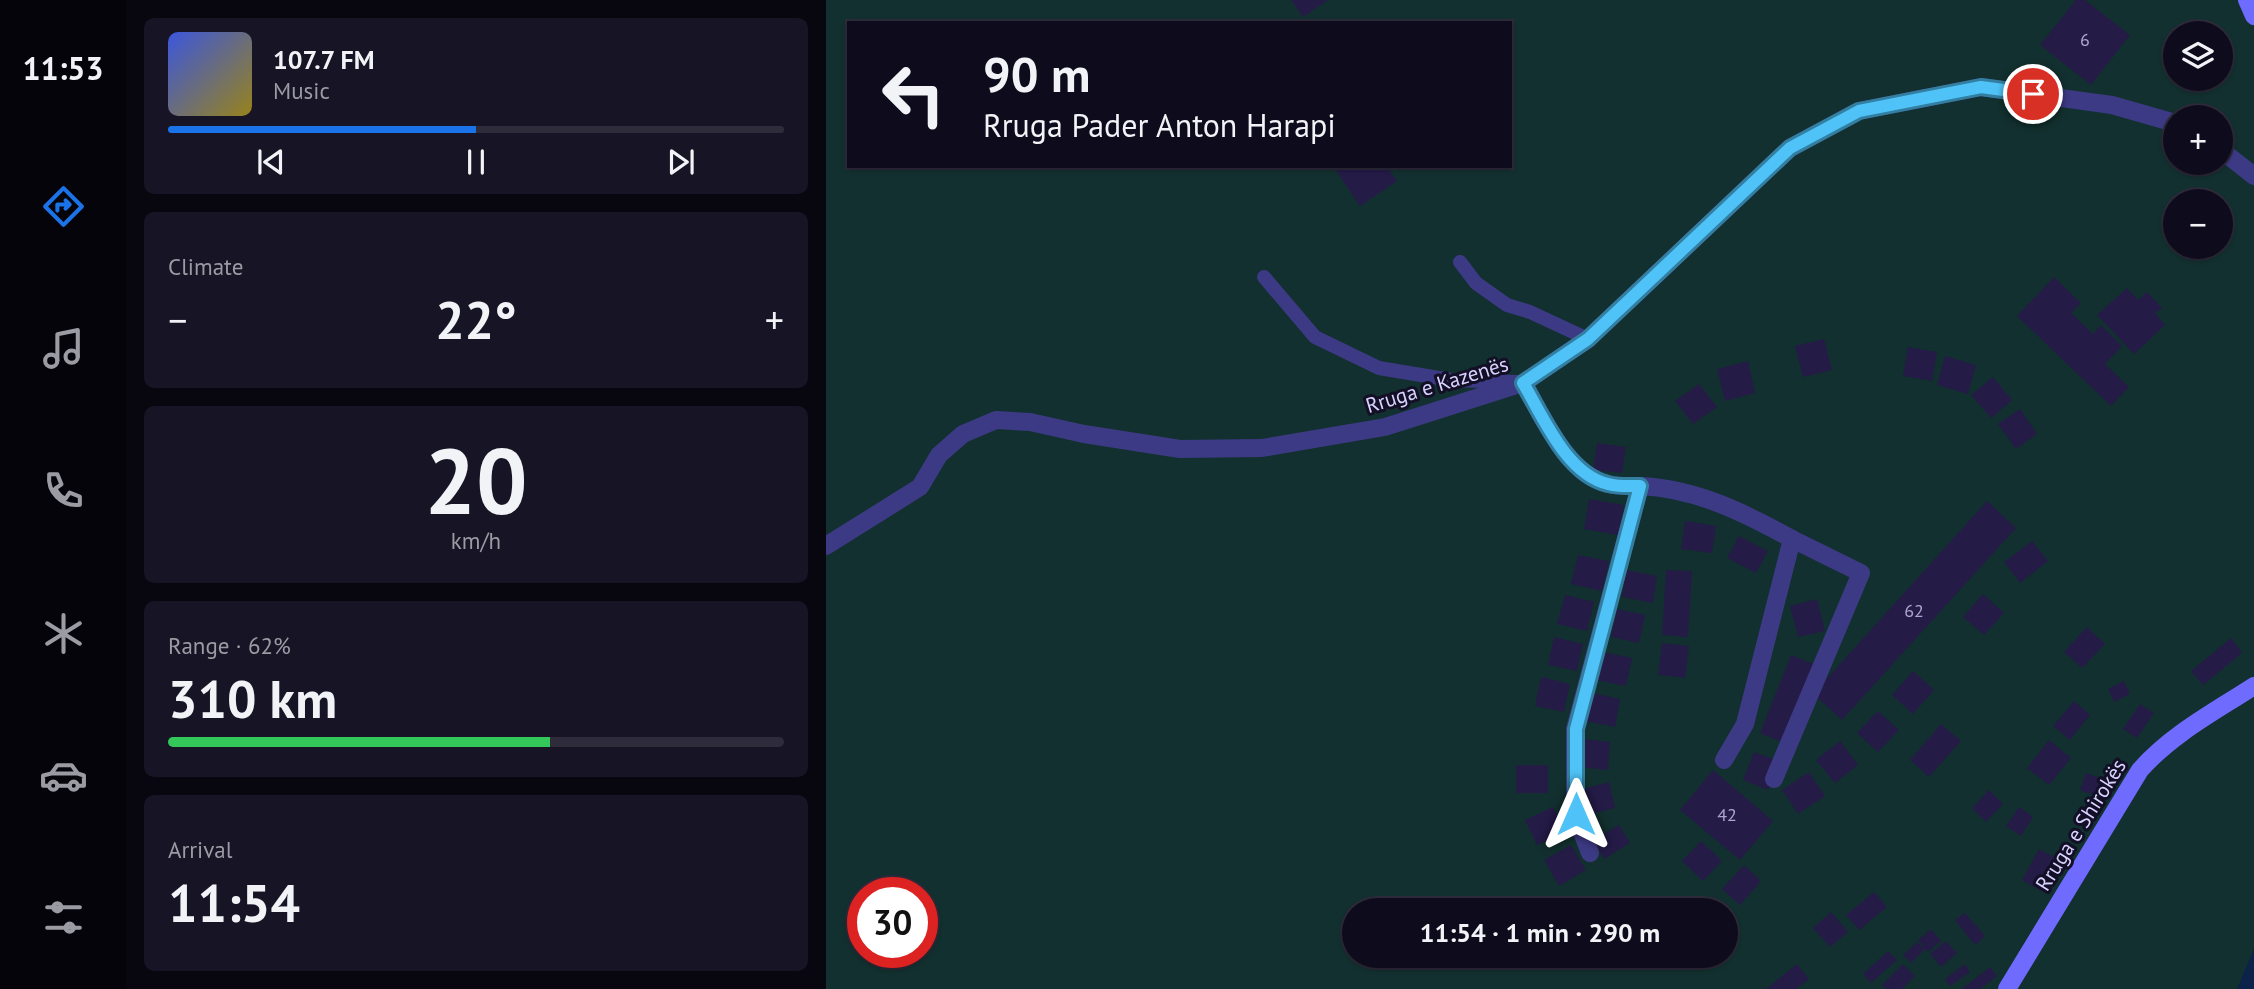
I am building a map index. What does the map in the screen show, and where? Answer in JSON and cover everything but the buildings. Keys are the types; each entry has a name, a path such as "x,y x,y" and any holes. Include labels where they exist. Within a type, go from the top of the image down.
{"main road":[{"path":"2247,0 2254,16"},
{"name":"Rruga e Shirokës","path":"2007,989 2140,771 2169,742 2254,686"}],"street":[{"name":"Rruga e Kazenës","path":"826,546 920,487 939,455 963,434 996,420 1030,422 1084,435 1180,449 1262,448 1385,427 1523,383 1588,339 1790,148 1859,111 1981,87 2112,105 2163,120"},
{"path":"2233,159 2254,176"},
{"path":"1523,383 1570,461 1591,477 1608,484 1653,487 1718,502 1861,573 1774,779"},
{"path":"1590,853 1576,814 1576,729 1640,486"},
{"path":"1724,760 1745,724 1792,539"}],"lane":[{"path":"1460,262 1476,283 1507,305 1530,312 1588,339"},
{"path":"1264,276 1315,337 1379,368 1451,380 1523,383"}],"green space":[{"path":"826,0 2254,0 2254,989 826,989"}],"water":[{"path":"2254,949 2254,989 2237,989"}],"route":[{"path":"1576,814 1576,729 1640,486 1608,484 1591,477 1570,461 1523,383 1588,339 1790,148 1859,111 1981,87 2033,94"}]}
